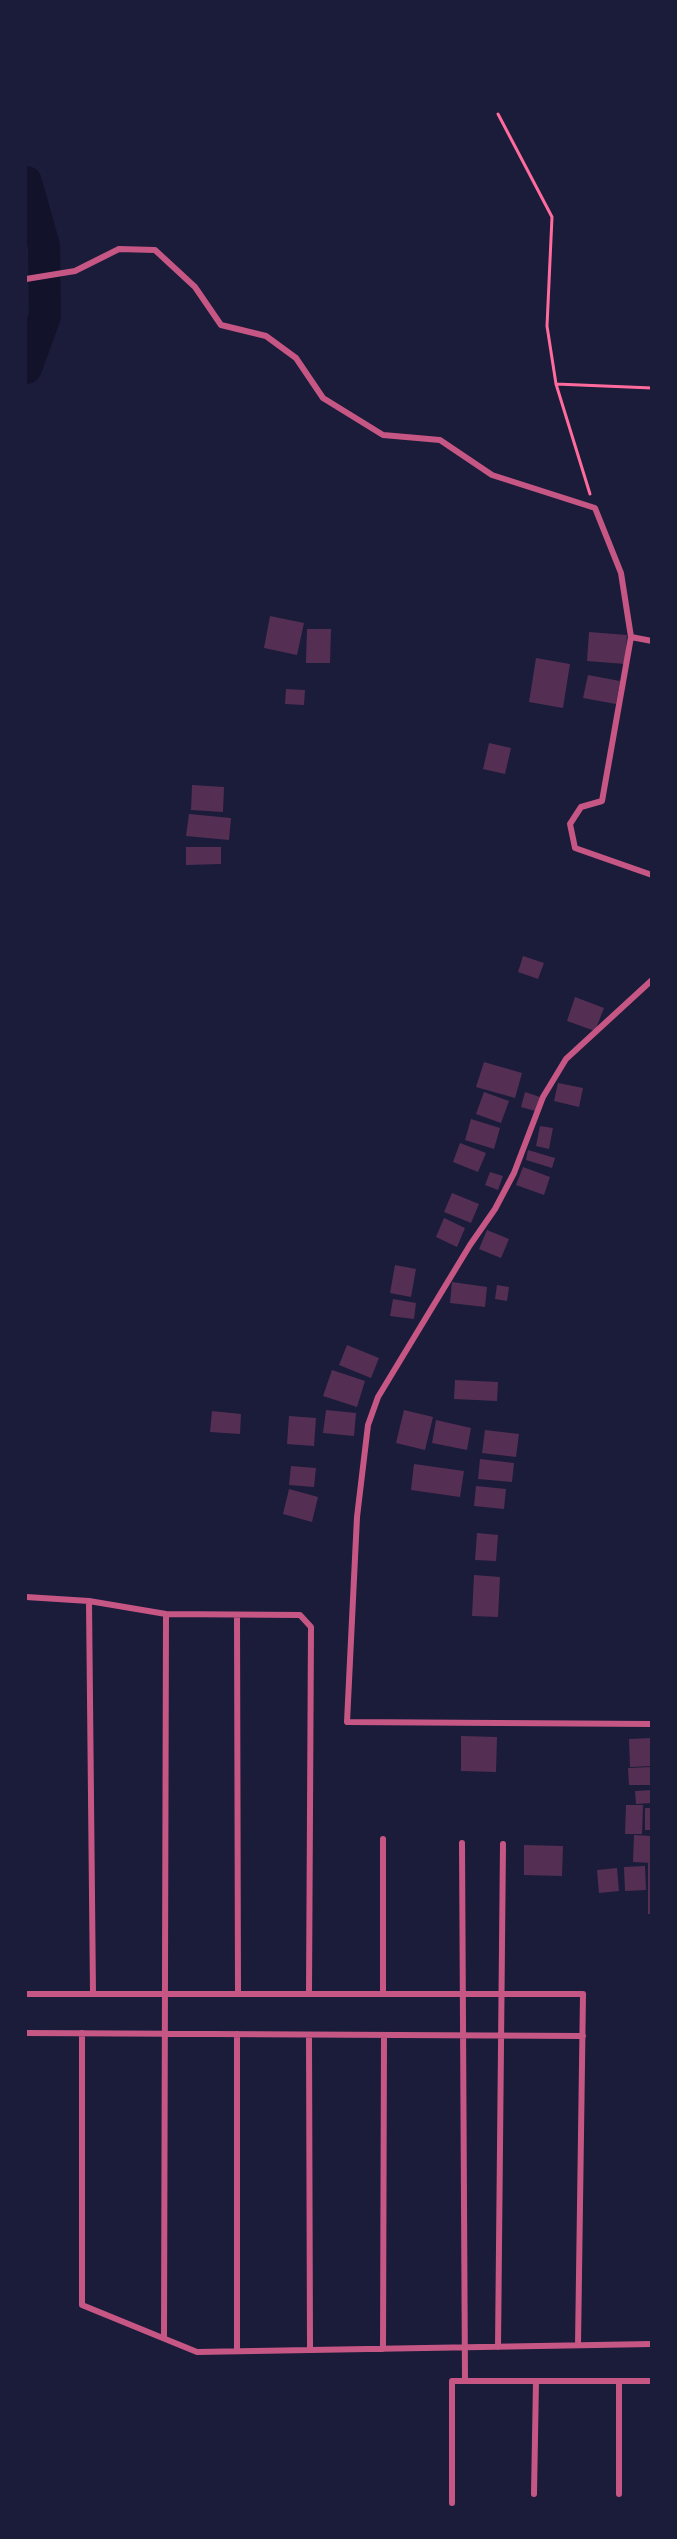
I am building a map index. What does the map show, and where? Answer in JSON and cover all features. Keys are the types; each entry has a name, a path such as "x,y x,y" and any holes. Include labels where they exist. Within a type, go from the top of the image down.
{"street":[{"path":"26,279 75,271 119,249 155,250 195,287 221,325 266,336 296,358 323,398 383,435 440,440 492,475 595,508 621,573 631,637 602,801 581,807 570,824 575,848 651,875"},
{"path":"631,637 651,641"},
{"path":"651,980 566,1059 543,1097 514,1173 495,1209 470,1245 378,1397 368,1425 357,1517 347,1722 651,1725"},
{"path":"26,1597 90,1600 166,1614 300,1615 311,1627 309,1994"},
{"path":"90,1600 93,1994"},
{"path":"164,2338 166,1614"},
{"path":"237,1615 238,1994"},
{"path":"383,1839 383,1994"},
{"path":"462,1843 465,2381"},
{"path":"498,2347 502,1844"},
{"path":"26,1994 584,1994 578,2345"},
{"path":"26,2033 584,2036"},
{"path":"82,2033 82,2305 197,2352 651,2344"},
{"path":"237,2034 237,2351"},
{"path":"309,2035 310,2350"},
{"path":"383,2349 384,2035"},
{"path":"452,2503 452,2381 651,2381"},
{"path":"534,2494 536,2381"},
{"path":"619,2381 619,2494"}],"path":[{"path":"498,114 552,217 547,326 556,384 595,508"},
{"path":"556,384 651,388"}],"building":[{"path":"270,616 304,623 297,655 264,648"},
{"path":"307,629 331,629 330,663 306,663"},
{"path":"589,632 627,635 625,664 587,661"},
{"path":"536,658 570,664 563,708 529,702"},
{"path":"588,675 620,681 616,704 583,698"},
{"path":"286,689 305,690 304,705 285,704"},
{"path":"489,743 511,748 505,774 483,769"},
{"path":"192,785 224,787 223,812 191,810"},
{"path":"189,814 231,818 229,840 186,836"},
{"path":"186,847 221,847 221,864 186,865"},
{"path":"523,956 544,963 538,979 518,972"},
{"path":"575,997 604,1008 595,1031 567,1021"},
{"path":"484,1062 522,1073 515,1098 476,1087"},
{"path":"558,1083 583,1088 579,1107 554,1101"},
{"path":"484,1092 509,1101 501,1123 476,1114"},
{"path":"525,1092 540,1097 535,1111 521,1107"},
{"path":"471,1119 500,1128 494,1149 465,1140"},
{"path":"540,1126 553,1128 549,1149 536,1146"},
{"path":"460,1143 486,1153 478,1172 453,1162"},
{"path":"528,1150 555,1158 552,1168 526,1160"},
{"path":"523,1167 550,1177 544,1195 516,1185"},
{"path":"490,1172 503,1176 498,1190 485,1185"},
{"path":"452,1193 479,1204 471,1223 444,1212"},
{"path":"444,1218 465,1228 457,1247 436,1237"},
{"path":"487,1230 509,1239 501,1258 479,1249"},
{"path":"395,1265 416,1269 411,1297 390,1293"},
{"path":"452,1282 487,1287 485,1307 450,1303"},
{"path":"497,1285 509,1287 507,1301 495,1299"},
{"path":"393,1299 416,1303 414,1319 390,1316"},
{"path":"347,1345 379,1358 371,1378 339,1365"},
{"path":"332,1370 365,1381 357,1407 323,1396"},
{"path":"455,1380 498,1382 497,1401 454,1399"},
{"path":"326,1410 356,1413 354,1436 323,1433"},
{"path":"404,1410 433,1417 425,1450 396,1443"},
{"path":"212,1411 241,1414 240,1434 210,1432"},
{"path":"289,1416 316,1418 314,1446 287,1444"},
{"path":"436,1420 471,1428 467,1450 432,1443"},
{"path":"485,1430 519,1434 516,1457 482,1453"},
{"path":"480,1459 514,1463 512,1482 478,1479"},
{"path":"414,1464 464,1471 460,1497 411,1490"},
{"path":"291,1466 316,1468 314,1487 289,1485"},
{"path":"476,1486 506,1489 504,1509 474,1506"},
{"path":"289,1489 318,1497 312,1522 283,1514"},
{"path":"477,1533 498,1535 496,1561 475,1560"},
{"path":"474,1575 500,1577 498,1617 472,1616"},
{"path":"461,1736 497,1737 496,1772 461,1771"},
{"path":"652,1738 652,1766 630,1767 629,1739"},
{"path":"652,1767 652,1785 629,1785 628,1768"},
{"path":"652,1790 652,1803 636,1804 635,1791"},
{"path":"626,1805 643,1805 642,1834 625,1834"},
{"path":"645,1808 652,1808 652,1830 645,1830"},
{"path":"634,1835 652,1836 652,1863 633,1862"},
{"path":"524,1845 563,1846 562,1876 524,1875"},
{"path":"648,1863 652,1863 652,1914 648,1914"},
{"path":"645,1866 646,1890 625,1891 624,1867"},
{"path":"617,1868 619,1891 599,1893 597,1870"}],"waterway":[{"path":"26,182 44,246 45,316 26,368"}]}
